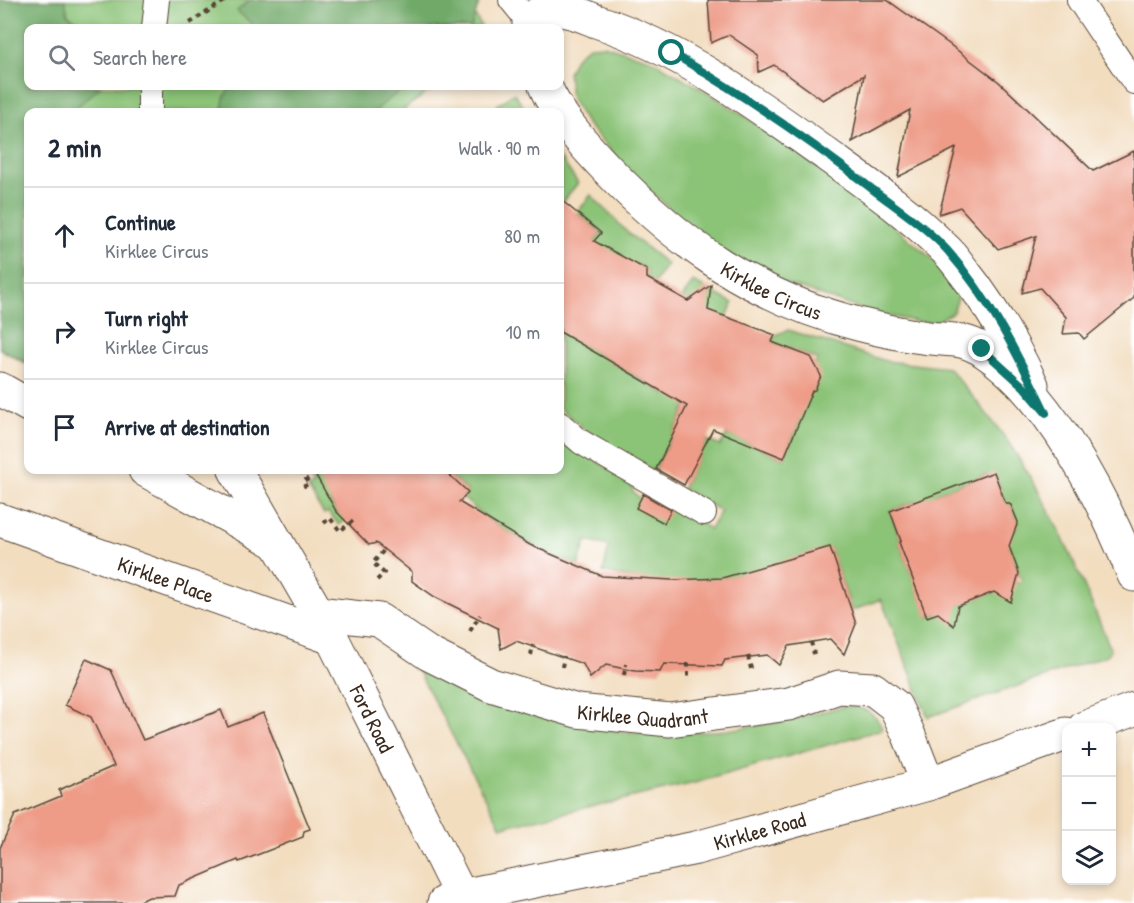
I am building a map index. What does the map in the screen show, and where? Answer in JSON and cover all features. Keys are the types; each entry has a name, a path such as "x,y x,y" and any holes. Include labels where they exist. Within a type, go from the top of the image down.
{"street":[{"name":"Kirklee Circus","path":"523,17 556,9 567,10 624,30 672,53 723,83 782,122 849,171 946,249 976,287 1010,339 1046,413"},
{"name":"Kirklee Circus","path":"547,90 559,108"},
{"name":"Kirklee Circus","path":"564,117 594,156 653,215 684,242 714,263 746,281 824,314 898,333 957,339 982,349 1008,371 1046,413 1082,468 1134,575"},
{"path":"0,389 24,403"},
{"path":"152,474 277,543"},
{"name":"Ford Road","path":"237,474 324,626 456,901"},
{"name":"Kirklee Place","path":"0,520 324,626"},
{"name":"Kirklee Quadrant","path":"324,626 379,620 429,654 491,685 577,711 670,720 789,704 839,687 873,689 895,706 928,784"},
{"path":"1097,723 1134,709"},
{"name":"Kirklee Road","path":"456,901 696,848 928,784 1062,735"}],"lane":[{"path":"154,24 157,0"},
{"path":"1064,0 1109,46"},
{"path":"1079,0 1134,82"},
{"path":"150,90 150,108"},
{"path":"564,427 581,442 704,513"}],"path":[{"path":"188,24 226,0"},
{"path":"302,487 309,484 303,474"},
{"path":"324,523 330,518 340,531 354,520"},
{"path":"377,580 384,573 373,563 384,550"}],"green space":[{"path":"0,0 480,0 475,15 480,24 24,24 24,90 431,90 405,108 24,108 24,363 0,349"},
{"path":"0,0 65,0 68,15 84,24 24,24 24,90 96,90 76,108 24,108 24,361 0,349"},
{"path":"250,0 480,0 472,24 252,24 237,11"},
{"path":"603,45 650,59 690,82 745,116 871,207 937,263 953,283 958,298 953,312 936,322 919,322 873,313 769,278 715,247 639,182 586,123 571,99 568,73 575,58 589,46"},
{"path":"228,90 401,90 378,108 223,108"},
{"path":"514,93 524,108 496,108"},
{"path":"564,164 578,183 564,200"},
{"path":"591,195 627,232 667,264 655,282 647,279 647,270 637,264 629,268 621,264 576,341 667,395 688,302 682,298 693,282 733,303 654,472 590,433 564,412 564,278 601,233 577,213"},
{"path":"788,330 886,361 949,368 990,417 1041,495 1077,569 1109,645 1110,651 1107,655 928,717 881,599 852,611 830,548 723,578 663,581 631,578 603,572 609,546 586,541 578,566 517,537 476,510 463,498 468,491 449,474 564,474 564,440 631,482 633,492 641,499 656,498 710,529 721,511 682,489 707,440 720,446 727,434 784,458 797,427 817,359 772,342 775,335","holes":["987,474 996,477 1005,502 1011,505 1018,522 1016,529 1004,533 1022,581 928,617 899,542 901,541 890,511 916,501 927,531 947,524 935,494"]},
{"path":"307,474 322,474 333,494 330,502 337,513 346,512 350,517 339,525 328,512 324,514 308,489 314,485"},
{"path":"416,667 425,667 471,692 510,708 542,718 623,732 671,734 727,730 780,722 845,706 868,711 883,729 695,783 501,827"}],"building":[{"path":"708,0 887,0 999,82 1093,171 1134,151 1134,298 1084,339 1079,333 1063,334 1066,317 1040,288 1022,293 1036,236 998,249 960,207 939,214 956,148 898,177 910,110 852,142 864,75 823,100 774,65 759,72 758,55 729,35 711,43"},
{"path":"564,202 601,233 594,241 647,270 647,278 688,301 711,285 708,310 775,335 772,342 811,357 821,376 815,390 812,391 784,458 713,429 684,485 656,469 687,406 564,334"},
{"path":"994,472 1005,502 1011,505 1018,522 1009,546 1019,573 1011,602 994,592 958,606 954,626 938,613 927,617 890,511"},
{"path":"315,474 448,474 468,492 459,502 530,545 602,576 672,580 722,578 830,547 856,624 844,654 830,639 789,646 779,665 767,655 725,660 722,666 664,664 660,672 635,671 606,665 590,678 583,664 516,641 501,649 498,628 435,597 412,581 412,572 376,543 369,545 336,511"},
{"path":"643,494 671,510 664,523 636,508"},
{"path":"86,659 111,670 143,740 221,710 228,727 263,713 310,829 304,831 303,837 239,862 238,860 179,885 175,896 149,897 136,903 0,903 0,848 15,815 61,796 59,790 114,766 91,717 65,705"}],"route":[{"path":"672,53 782,122 912,219 946,249 976,287 1010,339 1046,413 1023,386 982,349"}]}
